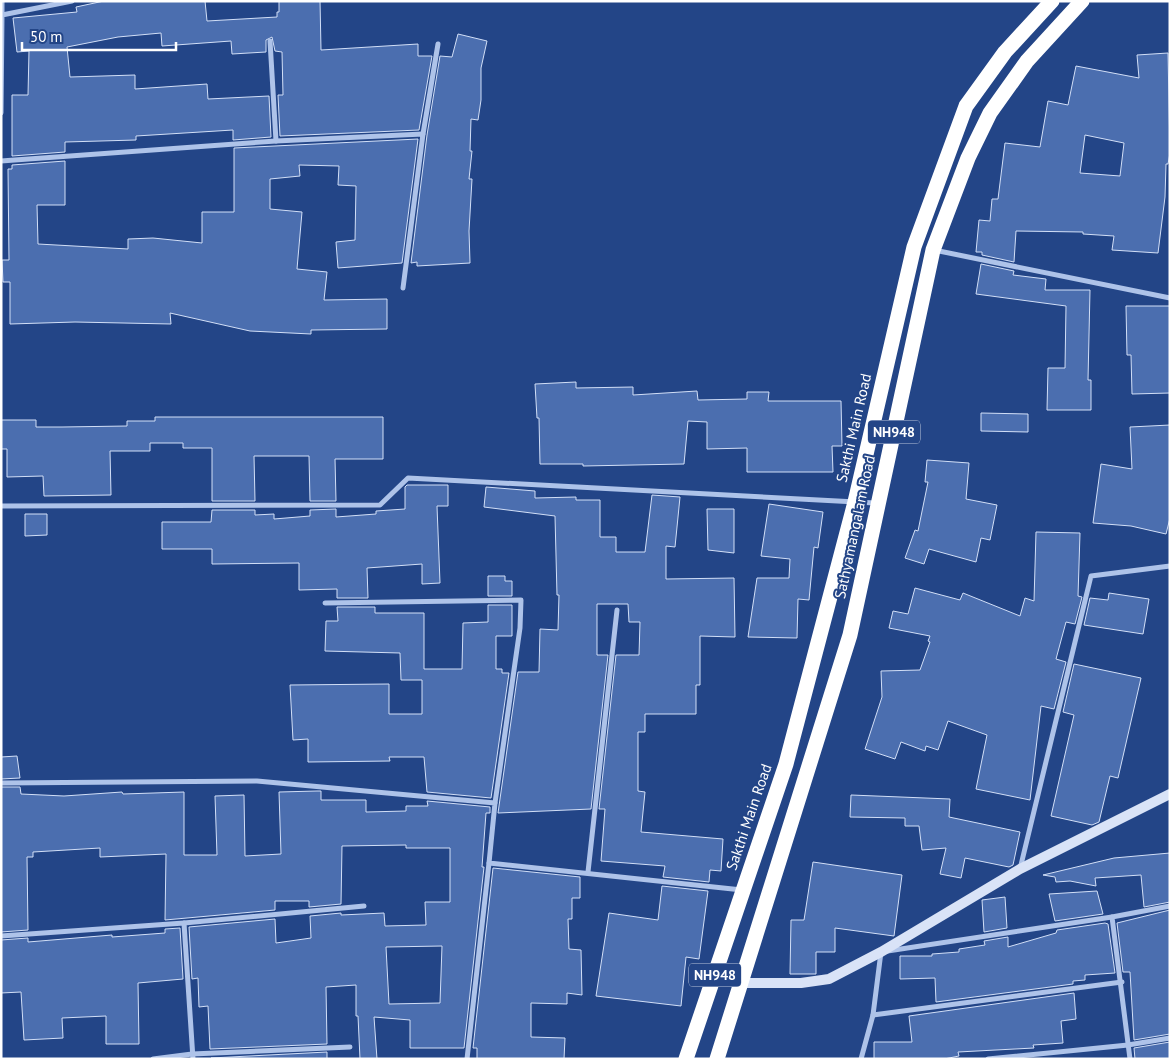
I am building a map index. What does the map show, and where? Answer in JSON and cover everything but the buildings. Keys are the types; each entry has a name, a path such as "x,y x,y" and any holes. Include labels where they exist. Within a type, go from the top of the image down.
{"highway":[{"name":"Sakthi Main Road","path":"743,890 786,764 855,502 914,247 948,149 966,106 1005,52 1052,1"},
{"name":"Sathyamangalam Road","path":"717,1059 850,635 934,250 968,158 990,114 1027,61 1082,1"},
{"name":"NH948","path":"686,1059 743,890"}],"street":[{"path":"1,113 2,1"},
{"path":"2,15 72,1"},
{"path":"270,41 276,141"},
{"path":"403,288 438,44"},
{"path":"1,161 276,141 424,134"},
{"path":"934,250 1170,298"},
{"path":"1,506 380,505 408,478 878,503"},
{"path":"1020,869 1091,576 1170,566"},
{"path":"325,603 521,600 520,628 495,803 467,1059"},
{"path":"588,872 617,610"},
{"path":"1,784 257,781 495,803"},
{"path":"742,984 801,983 829,979 881,952 1020,869 1170,794"},
{"path":"489,863 588,872 743,890"},
{"path":"1,936 184,923 364,906"},
{"path":"881,952 1112,917 1170,906"},
{"path":"1112,917 1122,982 1130,1059"},
{"path":"184,923 193,1056"},
{"path":"861,1059 873,1015 881,952"},
{"path":"873,1015 1122,982"},
{"path":"988,1059 1128,1045 1170,1038"},
{"path":"153,1059 350,1047"}]}
